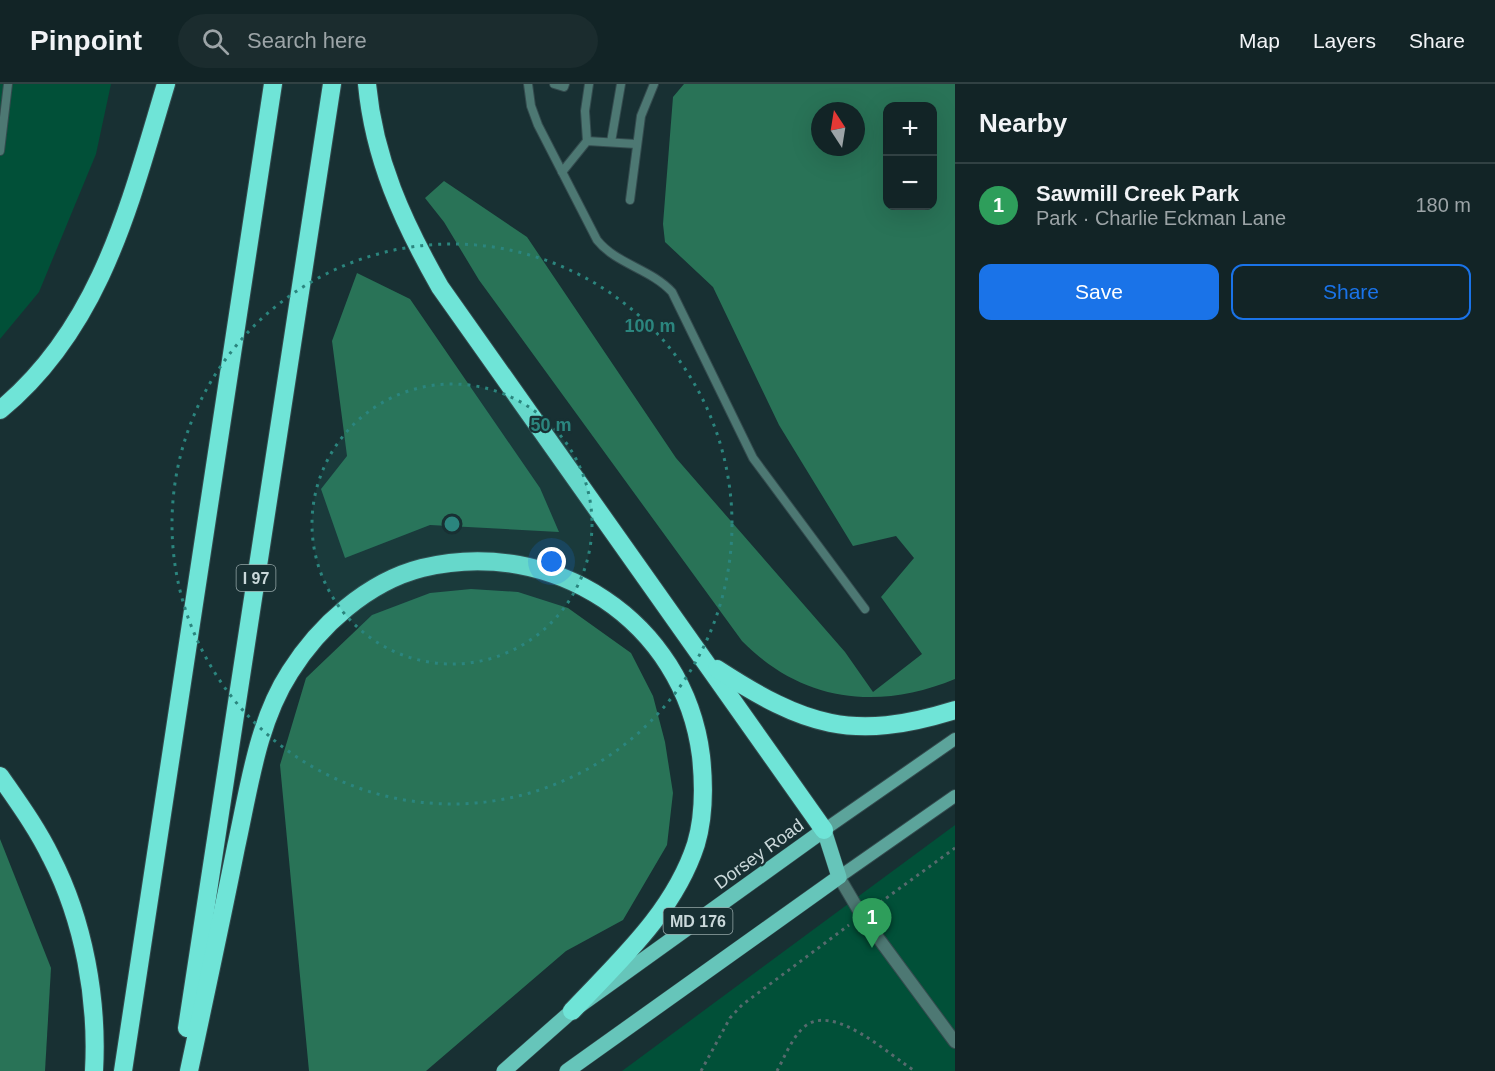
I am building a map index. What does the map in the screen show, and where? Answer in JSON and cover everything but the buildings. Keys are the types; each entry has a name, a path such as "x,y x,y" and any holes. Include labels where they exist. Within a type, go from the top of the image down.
{"highway":[{"path":"0,410 50,358 80,319 120,234 166,84"},
{"path":"123,1071 273,84"},
{"name":"I 97","path":"180,1071 332,84"},
{"path":"367,84 374,129 385,172 415,244 440,286 824,830"},
{"path":"189,1071 257,751 287,676 308,644 356,601 386,582 420,569 459,562 498,562 543,570 581,585 617,607 646,634 669,666 688,701 698,737 702,770 701,813 696,844 683,873 668,903 644,935 572,1011"},
{"path":"709,664 764,699 797,715 831,723 891,725 923,720 955,710"},
{"path":"0,776 52,858 73,912 86,959 92,1002 96,1042 94,1071"}],"main road":[{"name":"Dorsey Road","path":"504,1071 572,1011 955,739"},
{"name":"MD 176","path":"567,1071 955,796"},
{"path":"824,830 839,877"}],"street":[{"path":"839,877 862,916 955,1042"}],"lane":[{"path":"0,151 8,84"},
{"path":"528,84 534,116 601,245 660,280 672,292 753,458 865,609"},
{"path":"554,84 564,87 565,84"},
{"path":"562,172 587,141 585,111 589,84"},
{"path":"611,142 621,84"},
{"path":"630,200 641,116 654,84"},
{"path":"587,141 636,144"}],"path":[{"path":"873,907 955,848"},
{"path":"700,1071 730,1018 742,1005 851,923"},
{"path":"777,1071 801,1029 808,1024 832,1019 886,1048 915,1071"}],"green space":[{"path":"0,84 111,84 96,154 39,292 0,339"},
{"path":"684,84 955,84 955,679 898,695 870,697 842,695 815,688 790,677 765,661 742,641 479,280 444,222 425,198 444,181 527,237 676,458 845,652 873,692 922,654 881,597 914,558 896,536 853,546 779,425 713,287 665,242 663,224 673,97"},
{"path":"357,273 410,299 540,488 559,532 430,525 345,558 321,489 347,456 332,341"},
{"path":"471,589 518,592 568,608 631,653 653,696 665,742 673,793 667,845 623,920 566,951 426,1071 309,1071 280,765 306,678 372,615 430,593"},
{"path":"955,825 955,1071 622,1071"},
{"path":"0,839 51,968 45,1071 0,1071"}],"place":[{"name":"Sawmill Creek Park","path":"872,948"}]}
